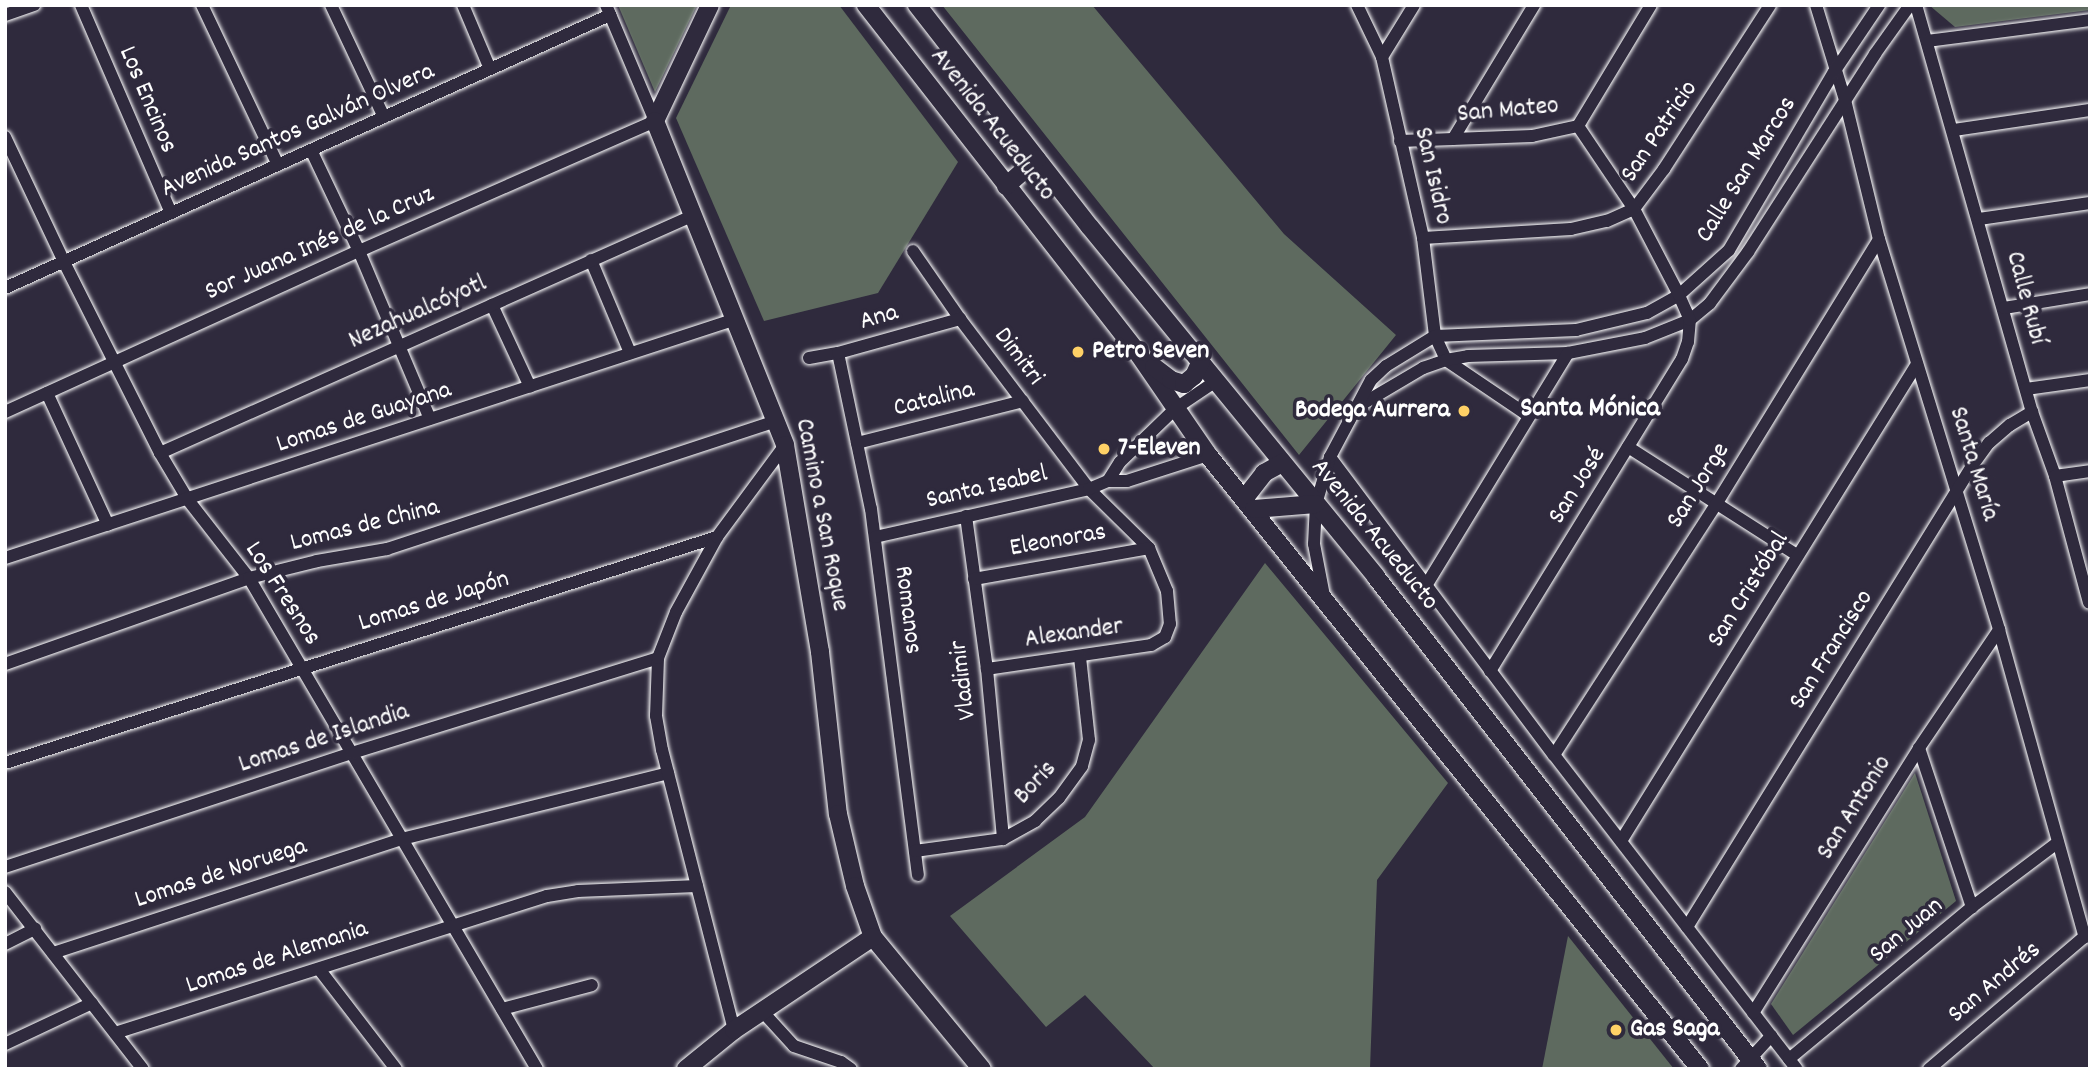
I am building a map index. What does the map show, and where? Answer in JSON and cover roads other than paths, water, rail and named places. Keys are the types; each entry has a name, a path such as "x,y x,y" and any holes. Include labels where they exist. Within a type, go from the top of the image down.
{"street":[{"path":"5,15 34,5"},
{"name":"Los Encinos","path":"81,5 171,213"},
{"path":"202,5 278,165"},
{"path":"331,5 384,117"},
{"path":"463,5 490,69"},
{"path":"655,121 710,5"},
{"name":"Avenida Acueducto","path":"866,5 1140,356 1208,455 1324,596 1700,1069"},
{"name":"Avenida Acueducto","path":"917,5 1037,159 1316,504 1750,1065"},
{"name":"San Isidro","path":"1357,5 1382,57 1423,238 1435,336 1446,360"},
{"path":"1382,57 1414,5"},
{"path":"1453,139 1534,5"},
{"path":"1651,5 1578,126 1634,209 1690,320"},
{"name":"San Patricio","path":"1423,238 1571,229 1607,221 1634,209 1664,169 1770,5"},
{"name":"Santa María","path":"1816,5 1845,100 1879,239 2000,630 2057,843 2087,935"},
{"name":"Calle San Marcos","path":"1324,596 1314,544 1316,504 1330,457 1371,380 1386,366 1435,336 1576,330 1647,313 1679,295 1729,250 1835,72 1879,5"},
{"path":"1845,100 1910,5"},
{"name":"Calle Rubí","path":"1916,5 1954,130 2032,412 2084,564 2089,603"},
{"name":"Avenida Santos Galván Olvera","path":"5,288 490,69 608,10"},
{"name":"Camino a San Roque","path":"608,10 778,421 785,445 820,652 838,814 855,886 873,937"},
{"path":"1927,41 2090,20"},
{"name":"Calle San Marcos","path":"1357,407 1423,368 1446,360 1468,356 1568,354 1645,338 1690,320 1710,303 1748,252 1845,100"},
{"path":"1954,130 2090,110"},
{"name":"Sor Juana Inés de la Cruz","path":"5,412 359,251 655,121"},
{"name":"San Mateo","path":"1400,141 1532,136 1578,126"},
{"name":"Los Fresnos","path":"5,137 160,453 187,500 249,578 537,1069"},
{"path":"311,150 359,251 430,419"},
{"path":"1006,186 1037,159"},
{"path":"1979,219 2090,203"},
{"name":"Nezahualcóyotl","path":"160,453 694,215"},
{"name":"San Jorge","path":"1554,755 1715,506 1879,239"},
{"name":"Dimitri","path":"913,251 960,319 1089,489 1149,548"},
{"path":"592,261 630,354"},
{"path":"2004,308 2090,294"},
{"path":"492,305 530,387"},
{"name":"Lomas de Guayana","path":"7,554 187,500 736,319"},
{"name":"Ana","path":"809,358 838,353 960,319"},
{"name":"San José","path":"1490,671 1682,359 1690,320"},
{"name":"Romanos","path":"838,353 875,537 918,875"},
{"path":"1426,584 1568,354"},
{"path":"1140,356 1178,384 1189,382 1201,361"},
{"path":"1446,360 1529,416"},
{"name":"San Cristóbal","path":"1621,841 1917,364"},
{"path":"2026,389 2090,380"},
{"path":"1108,481 1121,462 1176,408 1216,381"},
{"path":"47,393 108,525"},
{"name":"Catalina","path":"857,443 1023,401"},
{"name":"San Francisco","path":"1687,927 1972,466 1989,443 2010,425 2032,412"},
{"name":"Lomas de China","path":"5,664 249,578 317,561 387,549 778,421"},
{"path":"734,1030 656,716 658,658 676,612 717,537 785,445"},
{"path":"1628,447 1715,506 1797,555"},
{"path":"1108,481 1127,481 1208,455"},
{"path":"1330,457 1554,755 1793,1064"},
{"path":"1282,463 1264,473 1249,504 1316,504"},
{"path":"2055,477 2090,471"},
{"name":"Santa Isabel","path":"875,537 1089,489 1108,481"},
{"name":"Vladimir","path":"966,516 987,669 1003,839"},
{"name":"Lomas de Japón","path":"5,763 717,537"},
{"name":"Eleonoras","path":"974,579 1149,548"},
{"name":"Alexander","path":"987,669 1143,647 1165,637 1170,624 1167,591 1149,548"},
{"name":"San Antonio","path":"1753,1013 1919,748 2000,630"},
{"name":"Boris","path":"915,851 1003,839 1035,821 1059,798 1082,766 1089,740 1080,657"},
{"name":"Lomas de Islandia","path":"5,867 352,753 658,658"},
{"path":"1919,748 1972,907"},
{"name":"Lomas de Noruega","path":"53,953 402,839 668,773"},
{"name":"San Juan","path":"1793,1064 1972,907 2057,843"},
{"name":"Lomas de Alemania","path":"115,1033 547,897 578,891 697,886"},
{"path":"5,892 143,1069"},
{"path":"5,944 35,929"},
{"name":"San Andrés","path":"1929,1069 2087,935"},
{"path":"686,1069 734,1030 873,937 982,1069"},
{"path":"319,969 396,1069"},
{"path":"502,1009 592,985"},
{"path":"5,1044 92,1003"},
{"path":"762,1011 794,1046 841,1062 851,1069"},
{"path":"1750,1065 1771,1036"}],"place":[{"name":"Petro Seven","path":"1078,352"},
{"name":"Bodega Aurrera","path":"1464,411"},
{"name":"7-Eleven","path":"1104,449"},
{"name":"Gas Saga","path":"1616,1030"}],"district":[{"name":"Santa Mónica","path":"1590,410"}]}
